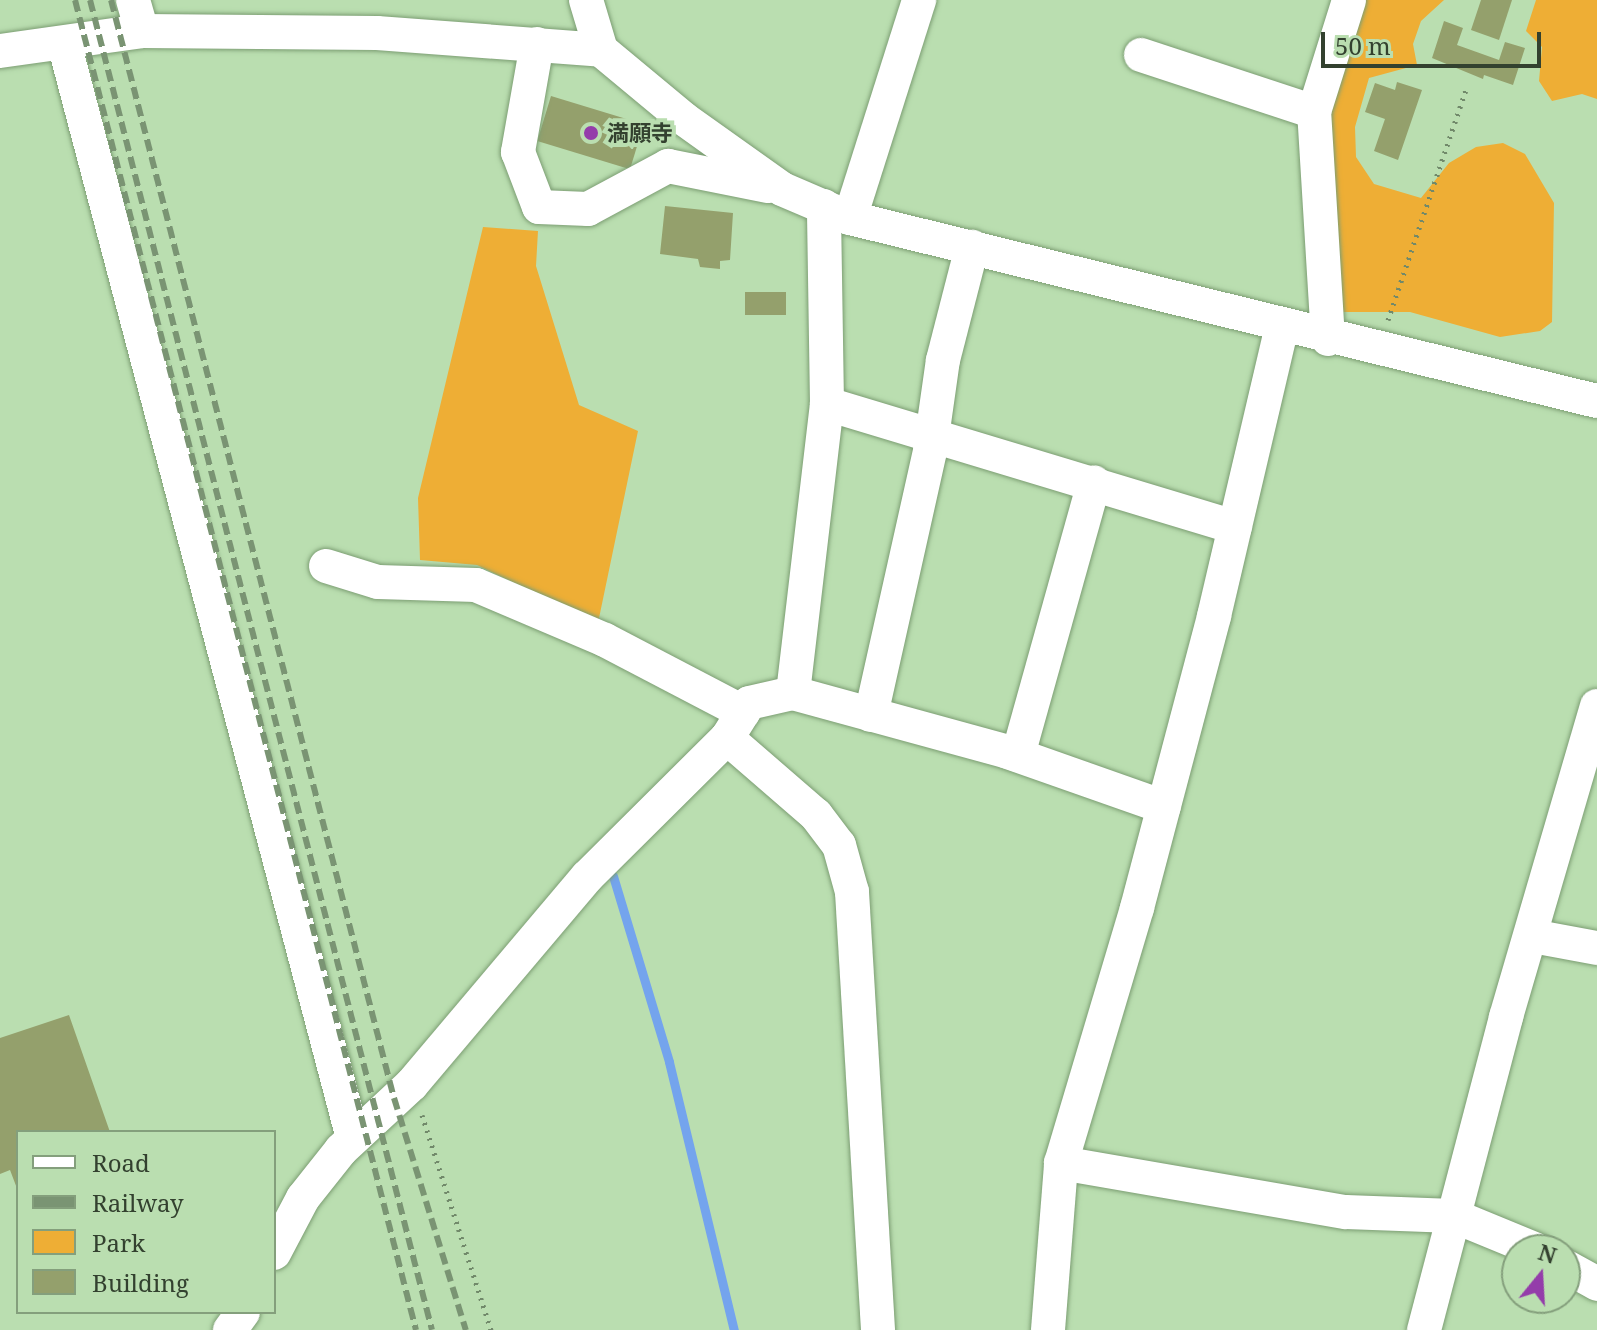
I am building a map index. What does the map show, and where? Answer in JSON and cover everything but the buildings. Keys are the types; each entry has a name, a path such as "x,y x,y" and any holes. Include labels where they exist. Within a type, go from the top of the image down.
{"street":[{"path":"586,0 601,50 684,119 782,189"},
{"path":"793,693 827,404 837,212 919,0"},
{"path":"1328,339 1314,112 1349,0"},
{"path":"0,51 64,43 138,15 601,50"},
{"path":"64,43 353,1138"},
{"path":"537,44 518,152 539,207 588,209 668,166 782,189 837,212 1328,339 1597,401"},
{"path":"1141,55 1314,112"},
{"path":"871,715 932,436 943,360 972,247"},
{"path":"1048,1330 1061,1163 1164,807 1282,327"},
{"path":"827,404 1235,527"},
{"path":"1018,755 1094,482"},
{"path":"326,566 378,582 476,585 605,640 735,725 839,845 852,892 878,1330"},
{"path":"276,1249 303,1198 353,1138 412,1084 587,877 735,725 749,703 793,693 1018,755 1164,807"},
{"path":"1424,1330 1597,706"},
{"path":"1532,936 1597,948"},
{"path":"1061,1163 1346,1212 1454,1216 1501,1235"}],"path":[{"path":"1378,350 1466,90"},
{"path":"412,1084 491,1330"}],"green space":[{"path":"1359,0 1444,0 1421,21 1413,44 1417,65 1369,78 1355,127 1356,157 1374,184 1421,198 1449,163 1476,147 1503,143 1525,154 1554,203 1552,322 1540,331 1500,337 1410,312 1333,312 1322,114"},
{"path":"1536,0 1597,0 1597,99 1582,94 1552,101 1539,81 1542,47 1526,31"},
{"path":"483,227 538,231 536,266 579,405 638,431 598,623 477,565 420,560 418,498"}],"waterway":[{"path":"613,876 669,1062 734,1330"}],"railway":[{"path":"75,0 416,1330"},
{"path":"90,0 432,1330"},
{"path":"111,0 394,1098 466,1330"}],"place":[{"name":"満願寺","path":"591,133"}]}
